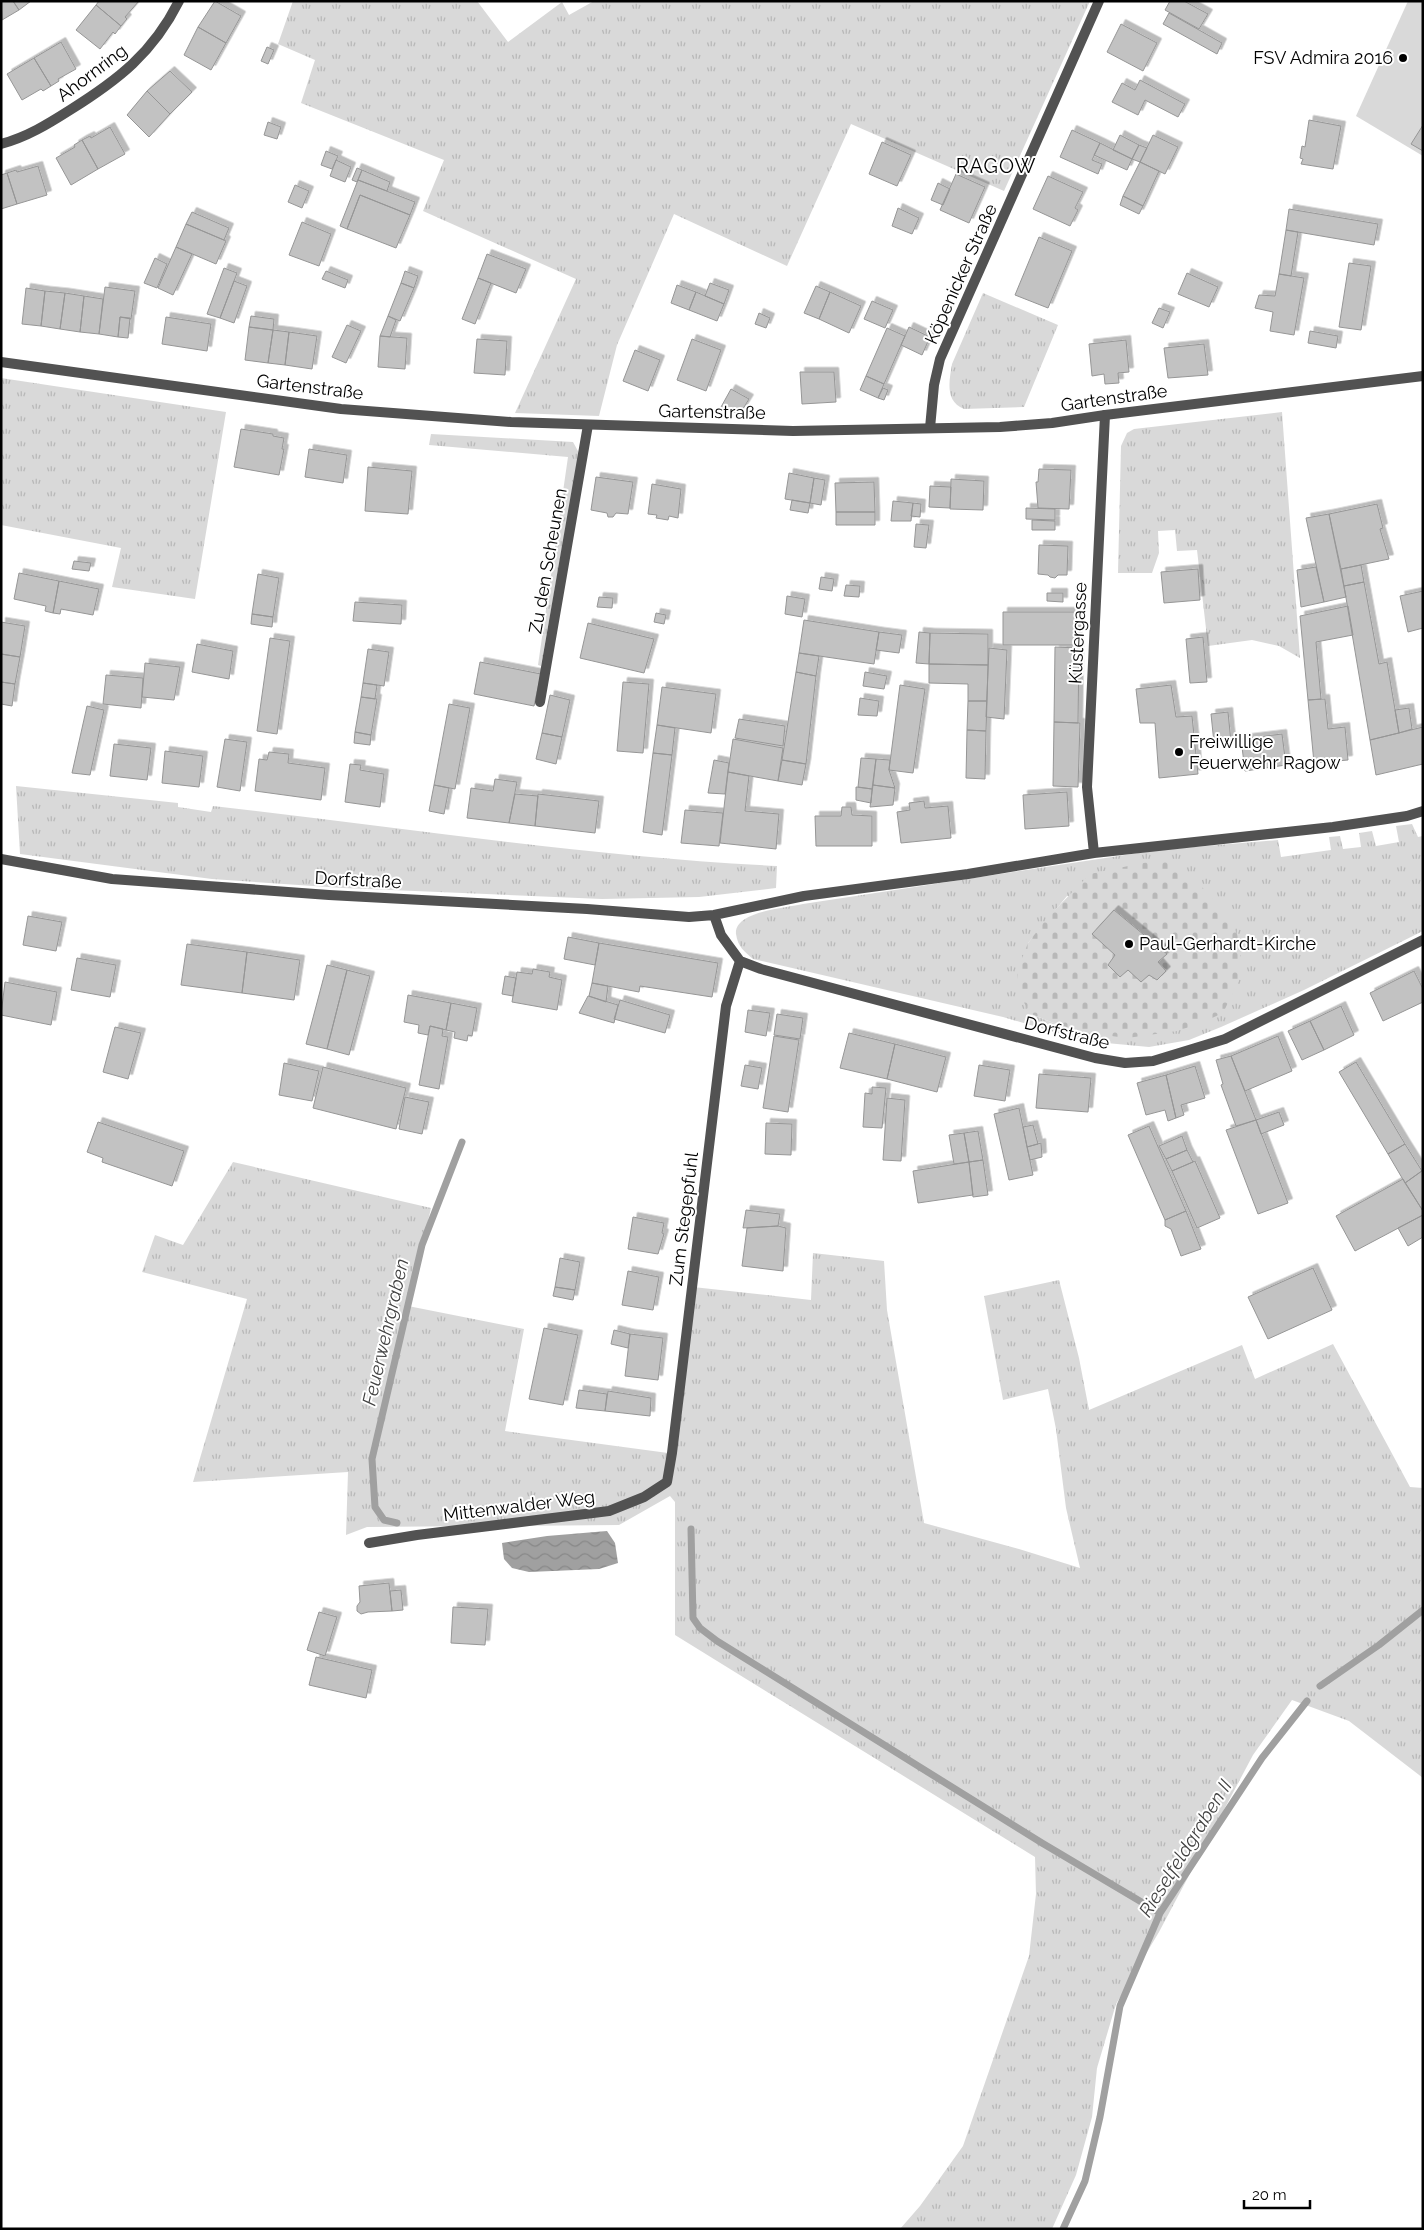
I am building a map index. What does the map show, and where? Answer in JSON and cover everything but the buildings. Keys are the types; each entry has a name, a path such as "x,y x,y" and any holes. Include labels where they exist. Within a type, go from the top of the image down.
{"street":[{"name":"Ahornring","path":"1,144 36,132 103,90 126,72 152,45 179,1"},
{"name":"Köpenicker Straße","path":"930,428 934,386 940,359 1099,1"},
{"name":"Gartenstraße","path":"1,362 341,409 588,425 793,431 1009,427 1423,376"},
{"name":"Küstergasse","path":"1094,853 1087,787 1105,415"},
{"name":"Zu den Scheunen","path":"540,702 588,425"},
{"name":"Dorfstraße","path":"1,859 112,879 329,895 587,909 689,917 714,915 804,896 968,874 1094,853 1332,827 1407,816 1423,811"},
{"path":"714,915 721,935 740,961"},
{"name":"Dorfstraße","path":"740,961 761,969 1095,1058 1125,1063 1153,1061 1226,1039 1423,940"},
{"name":"Zum Stegepfuhl","path":"667,1482 726,1006 740,961"},
{"name":"Mittenwalder Weg","path":"369,1543 417,1535 609,1511 644,1497 667,1482"}],"green space":[{"path":"293,1 477,1 508,42 562,2 569,15 594,1 1090,1 1004,191 851,124 787,266 674,214 617,345 599,416 515,413 576,279 423,211 444,160 301,103 315,60 278,44"},
{"name":"FSV Admira 2016","path":"1408,1 1423,1 1423,156 1356,116"},
{"path":"983,293 1058,325 1024,407 964,409 958,406 951,396 949,384 952,364"},
{"path":"1,378 226,412 195,599 112,587 121,548 1,525"},
{"path":"1282,412 1300,658 1279,646 1252,640 1208,646 1197,550 1177,551 1175,530 1158,531 1159,553 1152,573 1118,573 1121,446 1127,433 1134,429"},
{"path":"431,434 573,442 579,453 541,666 538,665 568,457 429,445"},
{"path":"16,786 178,803 178,807 211,812 213,806 565,849 706,862 777,866 776,888 699,897 602,899 343,888 212,879 20,854"},
{"path":"1412,824 1418,837 1423,836 1423,931 1304,990 1221,1027 1189,1040 1149,1047 1085,1041 1003,1017 753,959 740,946 736,934 738,926 743,920 752,915 803,904 1158,850 1278,840 1281,857 1331,850 1329,837 1340,836 1343,849 1361,847 1359,833 1372,831 1376,846 1399,842 1396,826","holes":["1067,896 1240,940 1240,978 1088,1033 1056,1024 1031,1014 1028,943"]},
{"path":"1162,859 1201,886 1228,917 1240,940 1240,978 1223,1013 1177,1031 1127,1038 1088,1033 1056,1024 1031,1014 1020,996 1017,972 1028,943 1048,917 1090,874"},
{"path":"233,1162 431,1208 408,1306 524,1329 505,1431 668,1453 693,1287 811,1300 813,1253 884,1261 887,1310 924,1523 1080,1568 1066,1508 1056,1429 1048,1389 1003,1400 984,1296 1059,1280 1079,1358 1089,1410 1242,1345 1255,1379 1333,1344 1410,1487 1423,1488 1423,1778 1349,1721 1292,1700 1253,1755 1159,1932 1116,2004 1097,2068 1092,2117 1076,2175 1052,2229 900,2229 920,2206 963,2146 1029,1956 1036,1894 1035,1857 675,1635 675,1502 670,1496 619,1525 367,1527 346,1535 348,1472 193,1482 247,1299 142,1272 155,1235 183,1245"}],"water":[{"path":"607,1531 615,1543 618,1563 599,1569 529,1572 512,1568 504,1559 502,1543 547,1536"}],"waterway":[{"name":"Feuerwehrgraben","path":"397,1523 384,1520 375,1507 372,1459 422,1245 462,1142"},
{"path":"691,1529 693,1618 700,1628 717,1641 1042,1843 1160,1913"},
{"name":"Rieselfeldgraben II","path":"1320,1686 1379,1645 1423,1610"},
{"name":"Rieselfeldgraben II","path":"1063,2229 1085,2181 1100,2117 1120,2006 1160,1913 1262,1758 1307,1701"}],"place":[{"name":"FSV Admira 2016","path":"1403,58"},
{"name":"Freiwillige Feuerwehr Ragow","path":"1179,752"},
{"name":"Paul-Gerhardt-Kirche","path":"1129,944"}],"district":[{"name":"RAGOW","path":"996,166"}]}
